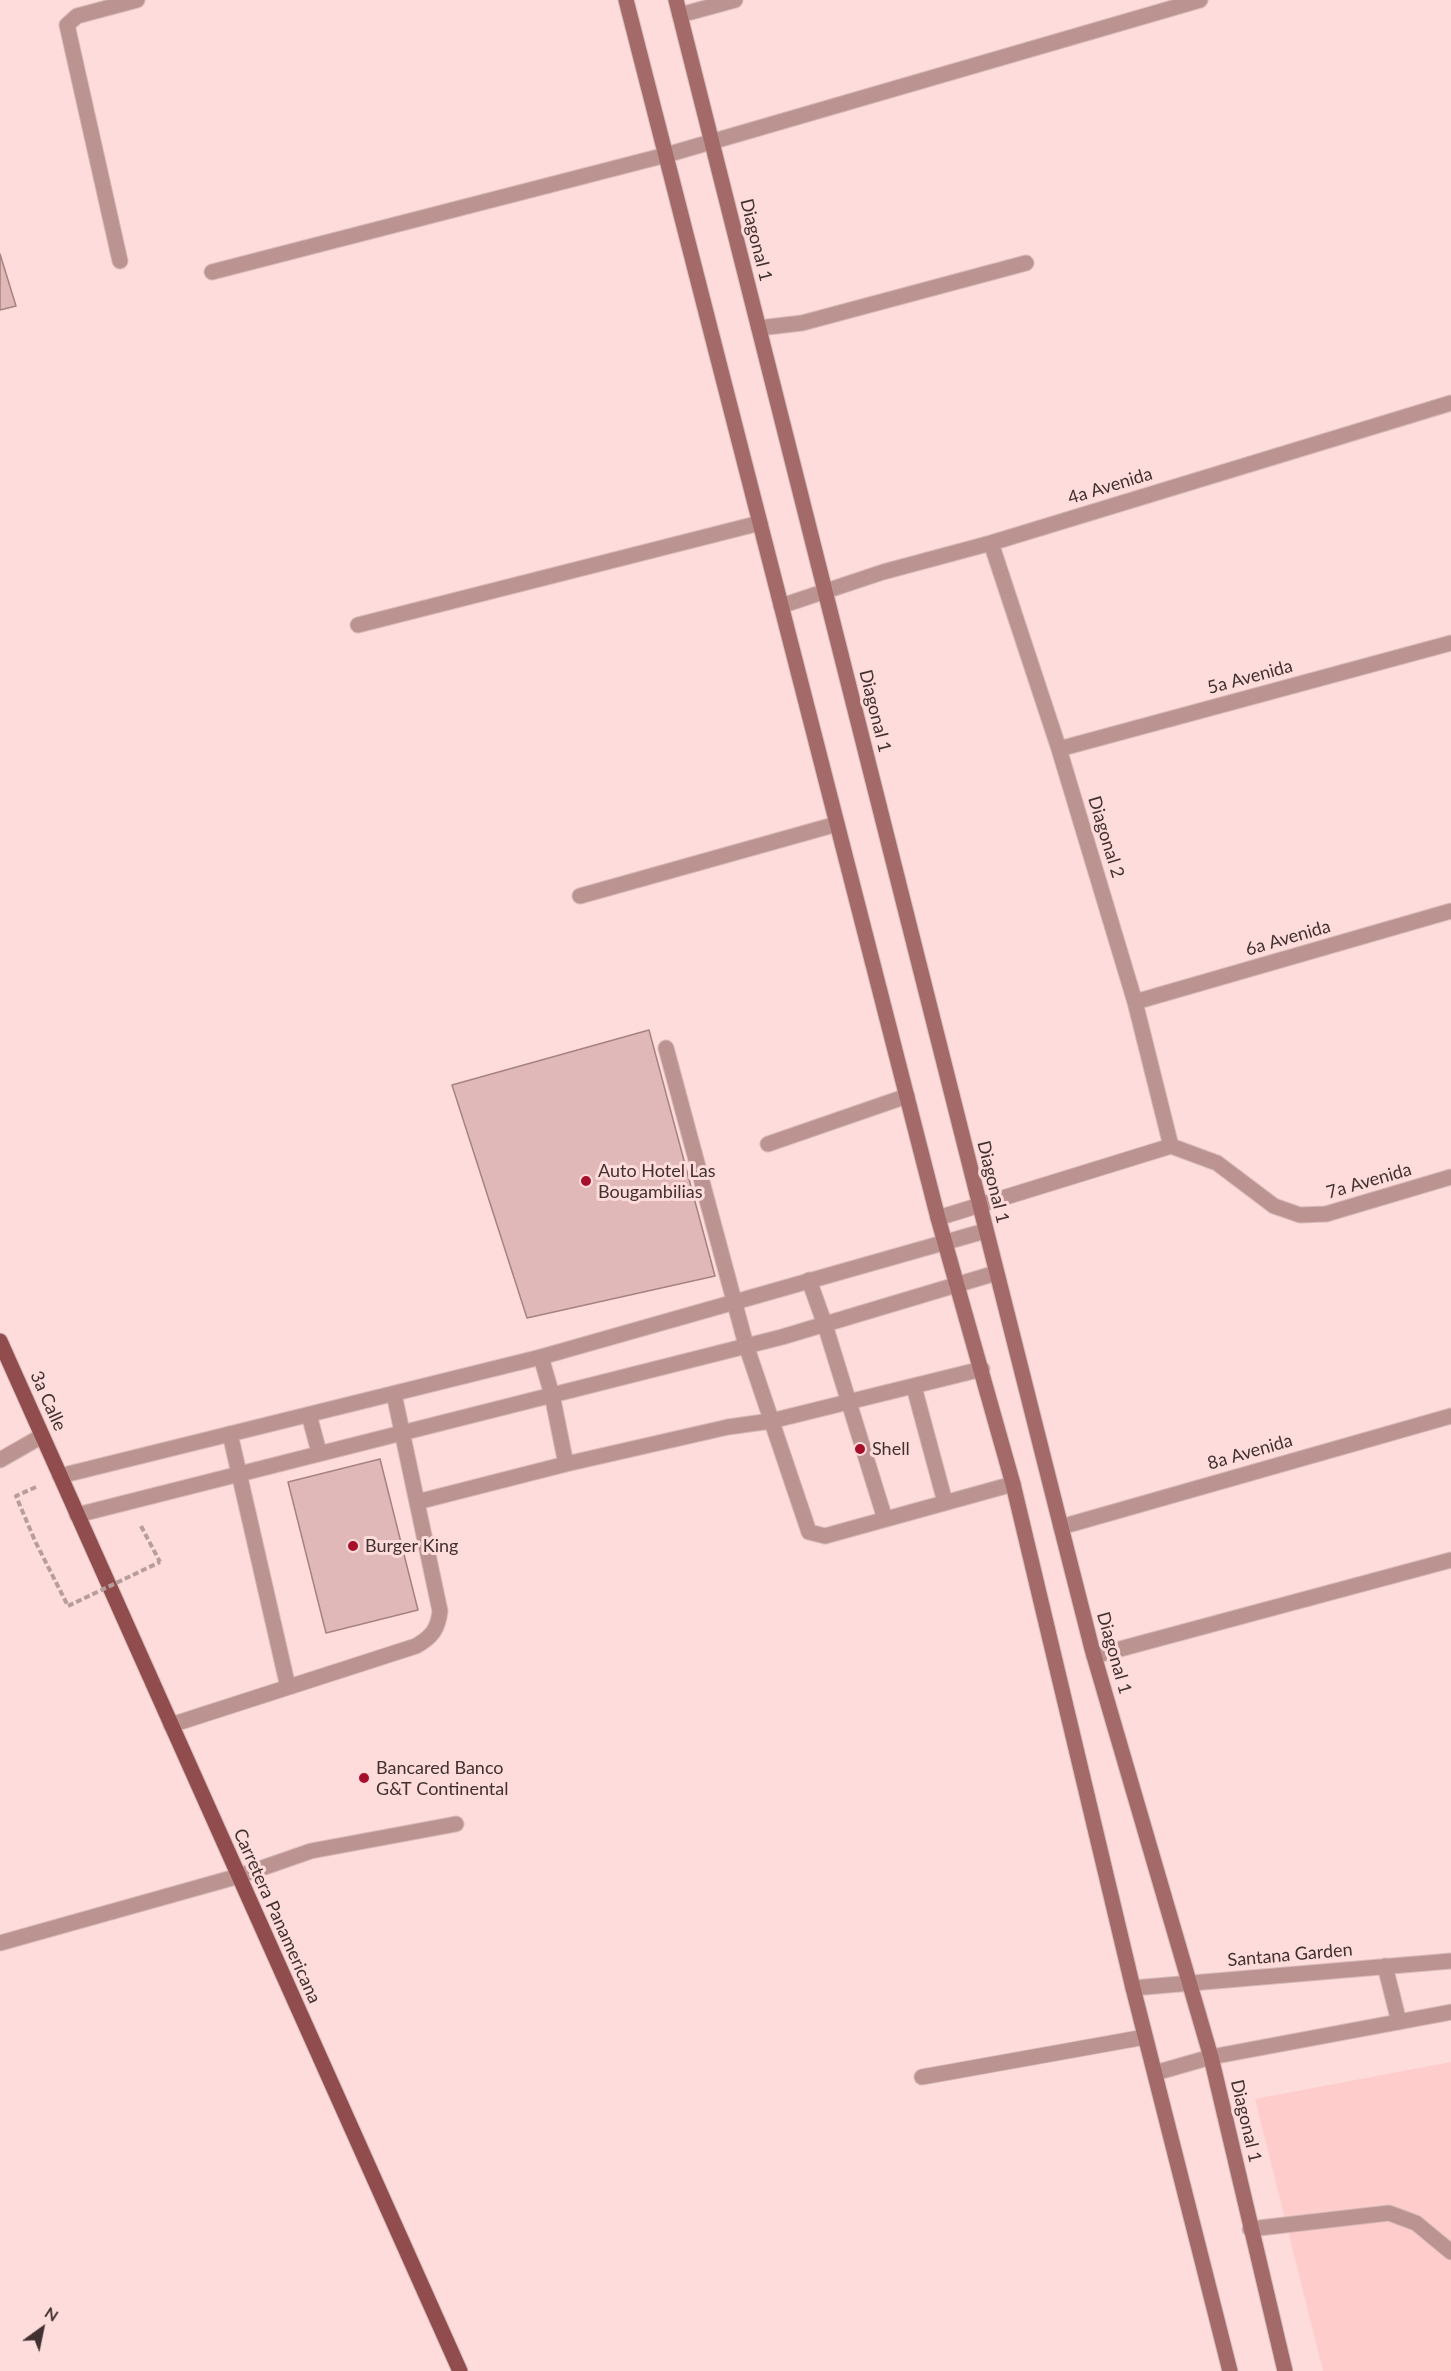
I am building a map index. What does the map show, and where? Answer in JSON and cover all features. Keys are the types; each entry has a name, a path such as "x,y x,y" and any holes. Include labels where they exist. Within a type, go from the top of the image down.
{"main road":[{"path":"626,0 938,1218 1013,1484 1133,1988 1230,2371"},
{"name":"Diagonal 1","path":"678,8 1094,1656 1211,2057 1285,2371"},
{"name":"3a Calle","path":"0,1341 60,1476"},
{"name":"Carretera Panamericana","path":"60,1476 460,2371"}],"street":[{"path":"120,261 67,25 77,16 137,0"},
{"path":"678,8 735,0"},
{"path":"212,272 666,155 1200,0"},
{"path":"759,328 802,323 1026,263"},
{"name":"4a Avenida","path":"781,606 826,593 883,572 991,543 1451,403"},
{"path":"358,625 760,523"},
{"name":"Diagonal 2","path":"991,543 1059,749 1135,1002 1171,1146"},
{"name":"5a Avenida","path":"1059,749 1451,643"},
{"path":"580,896 837,824"},
{"name":"6a Avenida","path":"1135,1002 1451,911"},
{"path":"666,1048 746,1345 809,1532 825,1536 1013,1484"},
{"path":"768,1144 907,1096"},
{"path":"938,1218 1171,1146"},
{"name":"7a Avenida","path":"1171,1146 1216,1163 1274,1206 1300,1215 1326,1214 1451,1177"},
{"path":"60,1476 541,1357 985,1231"},
{"path":"77,1515 825,1325 996,1273"},
{"path":"809,1280 885,1519"},
{"path":"541,1357 567,1464"},
{"path":"417,1502 567,1464 728,1427 771,1421 982,1369"},
{"path":"914,1387 945,1502"},
{"path":"171,1725 416,1646 430,1638 439,1624 440,1611 394,1394"},
{"path":"309,1415 319,1452"},
{"name":"8a Avenida","path":"1061,1527 1451,1416"},
{"path":"230,1434 288,1687"},
{"path":"0,1460 42,1436"},
{"path":"1094,1656 1451,1560"},
{"path":"0,1943 238,1876 311,1851 456,1824"},
{"name":"Santana Garden","path":"1133,1988 1451,1961"},
{"path":"1385,1966 1399,2022"},
{"path":"1155,2073 1211,2057 1451,2012"},
{"path":"922,2077 1145,2037"},
{"path":"1250,2229 1389,2213 1416,2223 1451,2252"}],"path":[{"path":"60,1476 16,1496 35,1541 68,1606 160,1562 137,1516"}],"shaded area":[{"path":"1451,2062 1451,2371 1323,2371 1255,2099"}],"building":[{"path":"0,254 16,306 0,310"},
{"name":"Auto Hotel Las Bougambilias","path":"649,1030 715,1276 527,1318 452,1085"},
{"name":"Burger King","path":"380,1459 418,1610 326,1633 288,1482"}],"place":[{"name":"Auto Hotel Las Bougambilias","path":"586,1181"},
{"name":"Shell","path":"860,1449"},
{"name":"Burger King","path":"353,1546"},
{"name":"Bancared Banco G&T Continental","path":"364,1778"}]}
